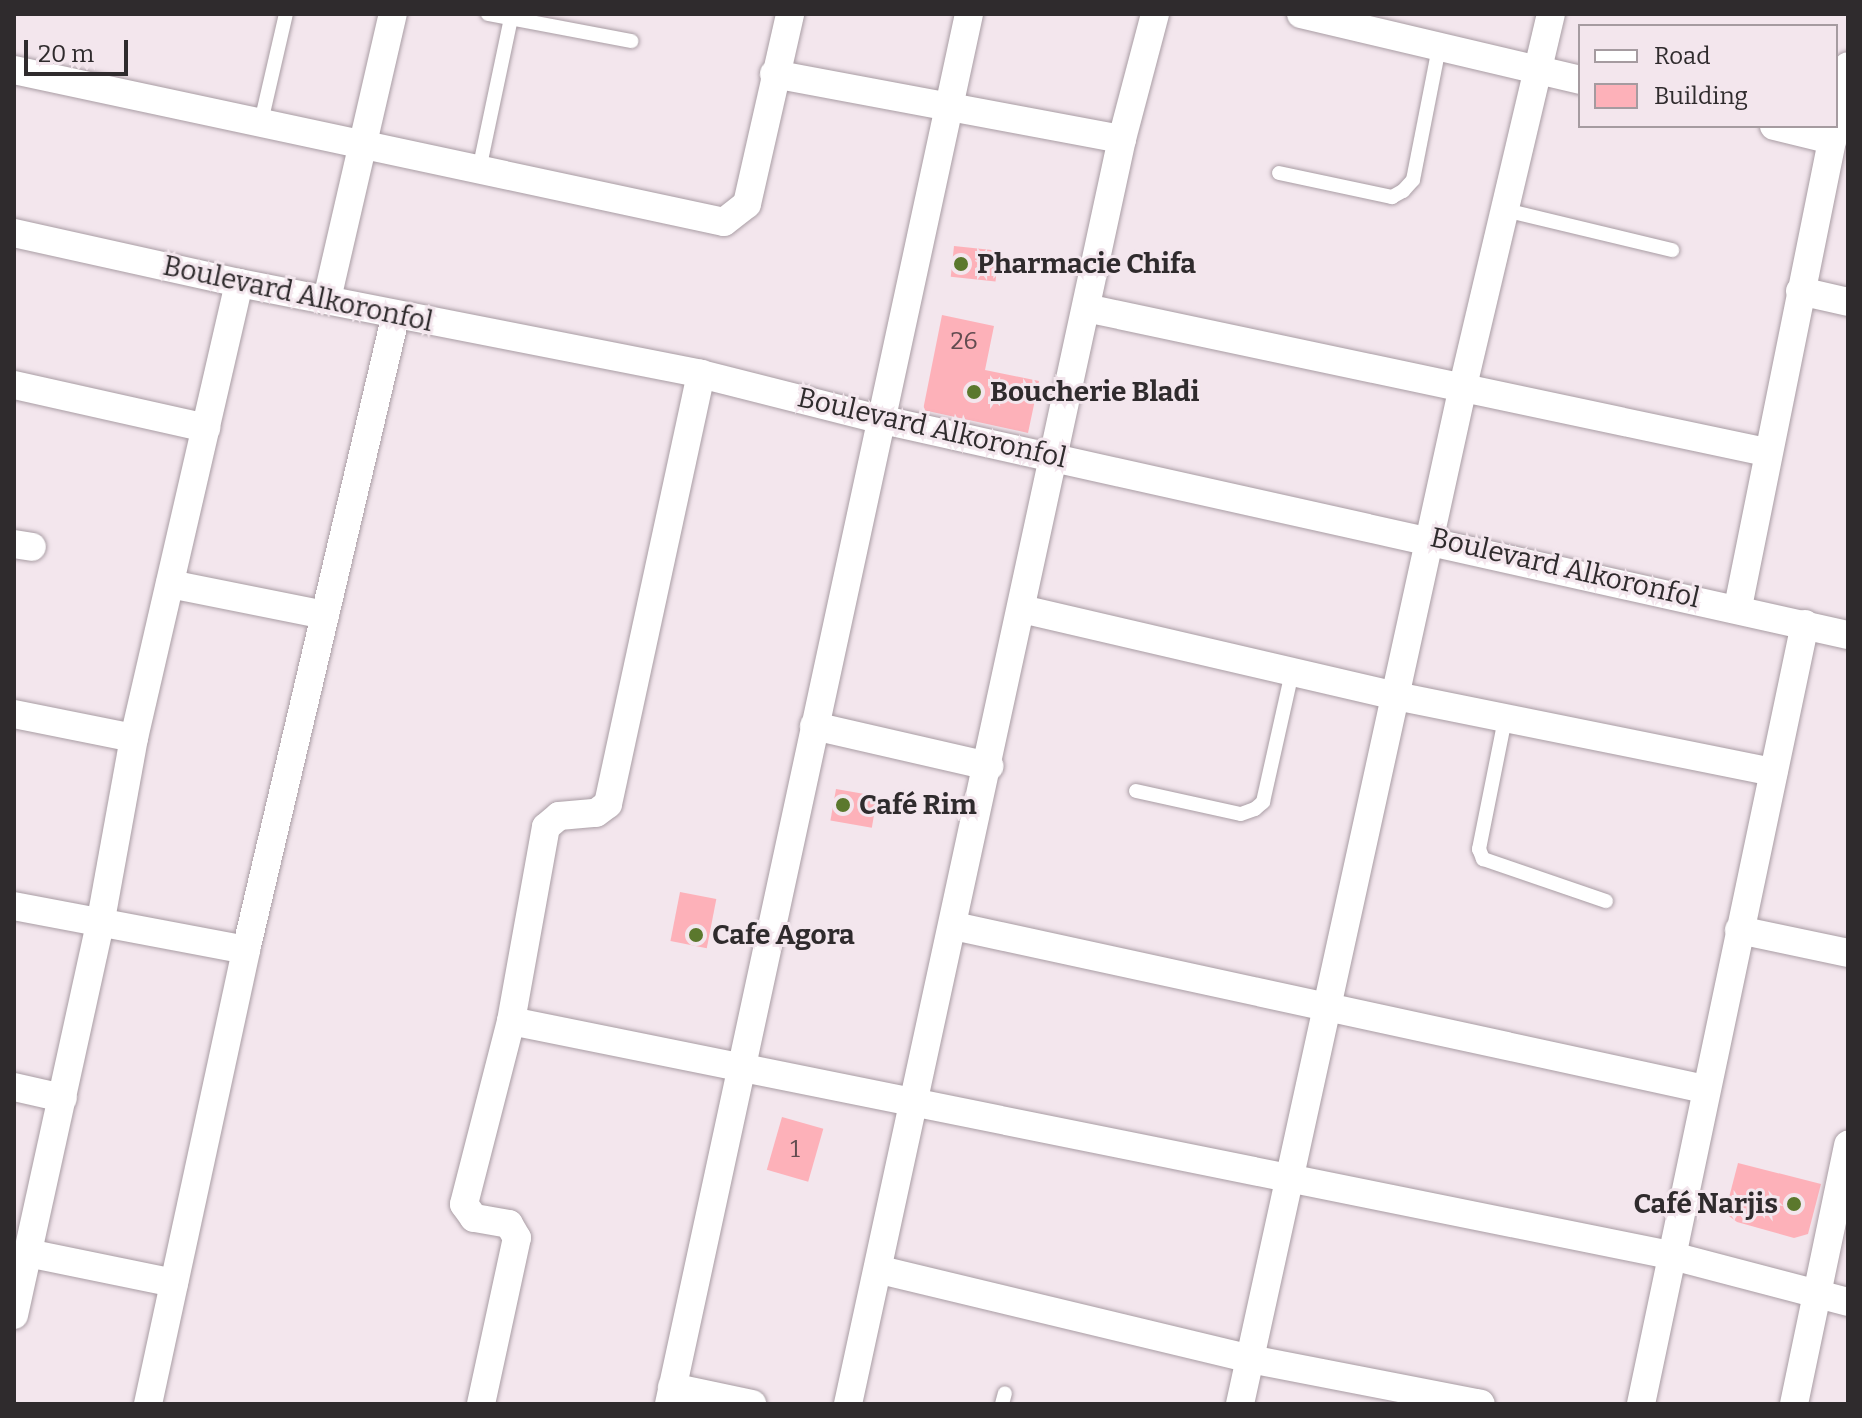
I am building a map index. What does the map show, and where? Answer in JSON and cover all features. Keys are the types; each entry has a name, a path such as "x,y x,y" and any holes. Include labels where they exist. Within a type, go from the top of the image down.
{"street":[{"path":"327,299 393,14"},
{"path":"14,70 724,222 747,204 790,14"},
{"path":"752,1404 671,1395 879,419 969,14"},
{"path":"848,1404 880,1270 1122,139 1155,14"},
{"path":"1301,14 1578,80"},
{"path":"1240,1404 1463,386 1551,14"},
{"path":"1838,114 1848,66"},
{"path":"774,74 1122,139"},
{"path":"1738,607 1766,452 1835,129 1815,128"},
{"name":"Boulevard Alkoronfol","path":"14,233 239,283 701,374 879,419 1430,538 1738,607 1848,635"},
{"path":"14,1315 100,925 134,738 239,283"},
{"path":"1800,291 1848,302"},
{"path":"1086,308 1766,452"},
{"path":"148,1404 246,950 396,314"},
{"path":"481,1404 517,1238 509,1224 474,1218 464,1204 511,1021 546,827 559,816 596,813 608,804 701,374"},
{"path":"14,385 206,428"},
{"path":"170,584 325,615"},
{"path":"1022,609 1396,696 1773,772"},
{"path":"1641,1404 1669,1255 1805,624"},
{"path":"14,714 134,738"},
{"path":"814,726 989,766"},
{"path":"14,906 100,925 246,950"},
{"path":"954,926 1705,1089"},
{"path":"1739,930 1848,953"},
{"path":"511,1021 739,1070 1669,1255 1848,1302"},
{"path":"14,1087 63,1098"},
{"path":"1794,1404 1848,1145"},
{"path":"28,1253 174,1283"},
{"path":"880,1270 1250,1359 1481,1404"}],"lane":[{"path":"261,122 286,14"},
{"path":"488,14 631,41"},
{"path":"479,170 511,18"},
{"path":"1279,173 1392,197 1403,191 1413,180 1439,47"},
{"path":"1505,210 1672,250"},
{"path":"1136,791 1241,814 1255,809 1263,802 1292,672"},
{"path":"1505,719 1479,849 1483,859 1606,901"}],"building":[{"path":"954,246 999,251 996,282 951,277"},
{"path":"942,315 994,326 985,370 1039,381 1028,433 923,410"},
{"path":"836,789 877,796 872,828 830,821"},
{"path":"680,892 716,899 707,948 670,941"},
{"path":"782,1117 823,1129 808,1182 767,1170"},
{"path":"1738,1163 1821,1184 1808,1234 1794,1238 1737,1222 1725,1213"}],"place":[{"name":"Pharmacie Chifa","path":"961,264"},
{"name":"Boucherie Bladi","path":"974,392"},
{"name":"Café Rim","path":"843,805"},
{"name":"Cafe Agora","path":"696,935"},
{"name":"Café Narjis","path":"1794,1204"}]}
